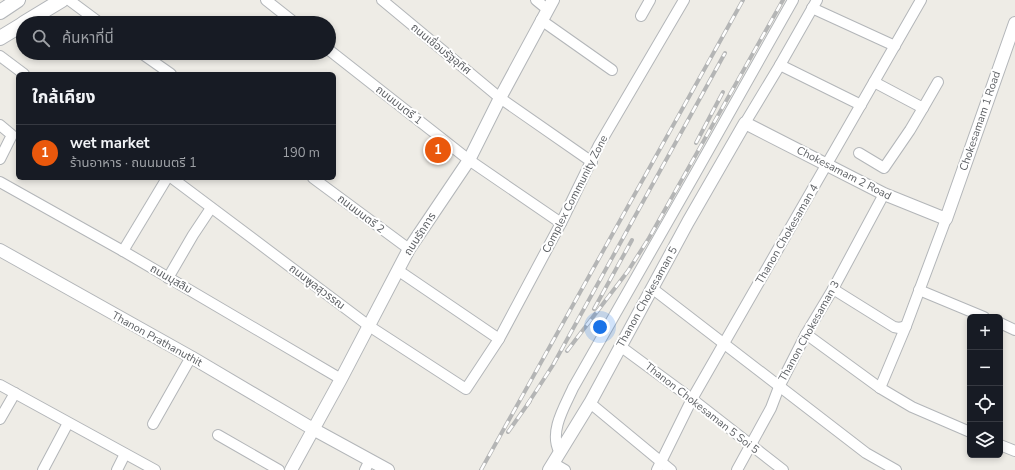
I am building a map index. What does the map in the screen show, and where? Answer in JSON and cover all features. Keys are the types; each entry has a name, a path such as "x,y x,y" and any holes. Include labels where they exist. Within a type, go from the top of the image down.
{"main road":[{"path":"0,12 18,0"},
{"path":"36,16 62,0"},
{"path":"0,38 16,28"}],"street":[{"path":"69,0 91,16"},
{"path":"266,0 286,16"},
{"name":"ถนนเชื่อมรัฐอุทิศ","path":"382,0 500,98 592,162"},
{"path":"536,0 550,5"},
{"path":"641,16 650,0"},
{"name":"Complex Community Zone","path":"466,389 499,339 561,223 599,145 684,0"},
{"path":"559,451 556,441 557,427 573,388 793,0"},
{"name":"Thanon Chokesaman 4","path":"659,467 692,399 921,0"},
{"path":"745,123 815,4 895,46"},
{"name":"ถนนรัถการ","path":"291,470 399,271 409,249 469,160 500,98 550,5"},
{"path":"541,20 612,70"},
{"name":"Chokesamam 1 Road","path":"946,219 1013,38 1015,23"},
{"path":"0,56 21,72"},
{"name":"ถนนมนตรี 1","path":"336,56 469,160 561,223"},
{"path":"151,60 168,72"},
{"path":"780,65 861,105"},
{"path":"874,82 923,108"},
{"path":"859,153 884,168 910,130 938,82"},
{"name":"Thanon Chokesaman 5","path":"551,466 590,403 688,222 745,123"},
{"name":"Chokesamam 2 Road","path":"745,123 884,194 946,219"},
{"path":"0,125 12,135 0,159"},
{"path":"123,251 166,180"},
{"name":"ถนนพูลสุวรรณ","path":"175,180 369,326 466,389"},
{"name":"ถนนมนตรี 2","path":"316,180 409,249"},
{"name":"ถนนมุสลิม","path":"0,182 123,251 341,379"},
{"name":"Thanon Chokesaman 3","path":"737,470 771,408 778,387 806,334 833,289 884,194"},
{"path":"168,278 193,235 211,208"},
{"path":"880,388 906,326 946,219"},
{"name":"Thanon Prathanuthit","path":"0,250 191,357 313,429 367,465 388,470"},
{"path":"399,271 499,339"},
{"path":"653,289 724,343 778,387 866,453 896,470"},
{"path":"833,289 894,327 899,328 906,326"},
{"path":"919,290 977,314"},
{"path":"1003,324 1015,330"},
{"path":"806,334 880,388 912,407 967,431"},
{"name":"Thanon Chokesaman 5 Soi 5","path":"620,346 692,399 783,470"},
{"path":"153,424 191,357"},
{"path":"0,385 154,470"},
{"path":"0,420 15,393"},
{"path":"590,403 659,467 671,470"},
{"path":"44,470 68,422"},
{"path":"218,435 279,470"},
{"path":"1003,446 1015,451"},
{"path":"117,470 125,454"},
{"path":"551,466 565,470"}],"railway":[{"path":"481,470 743,0"},
{"path":"567,351 628,271 649,238 783,0"},
{"path":"527,405 553,365 725,53"},
{"path":"696,143 723,92"},
{"path":"594,309 632,240"},
{"path":"508,432 530,401"}],"place":[{"name":"wet market","path":"438,150"}]}
